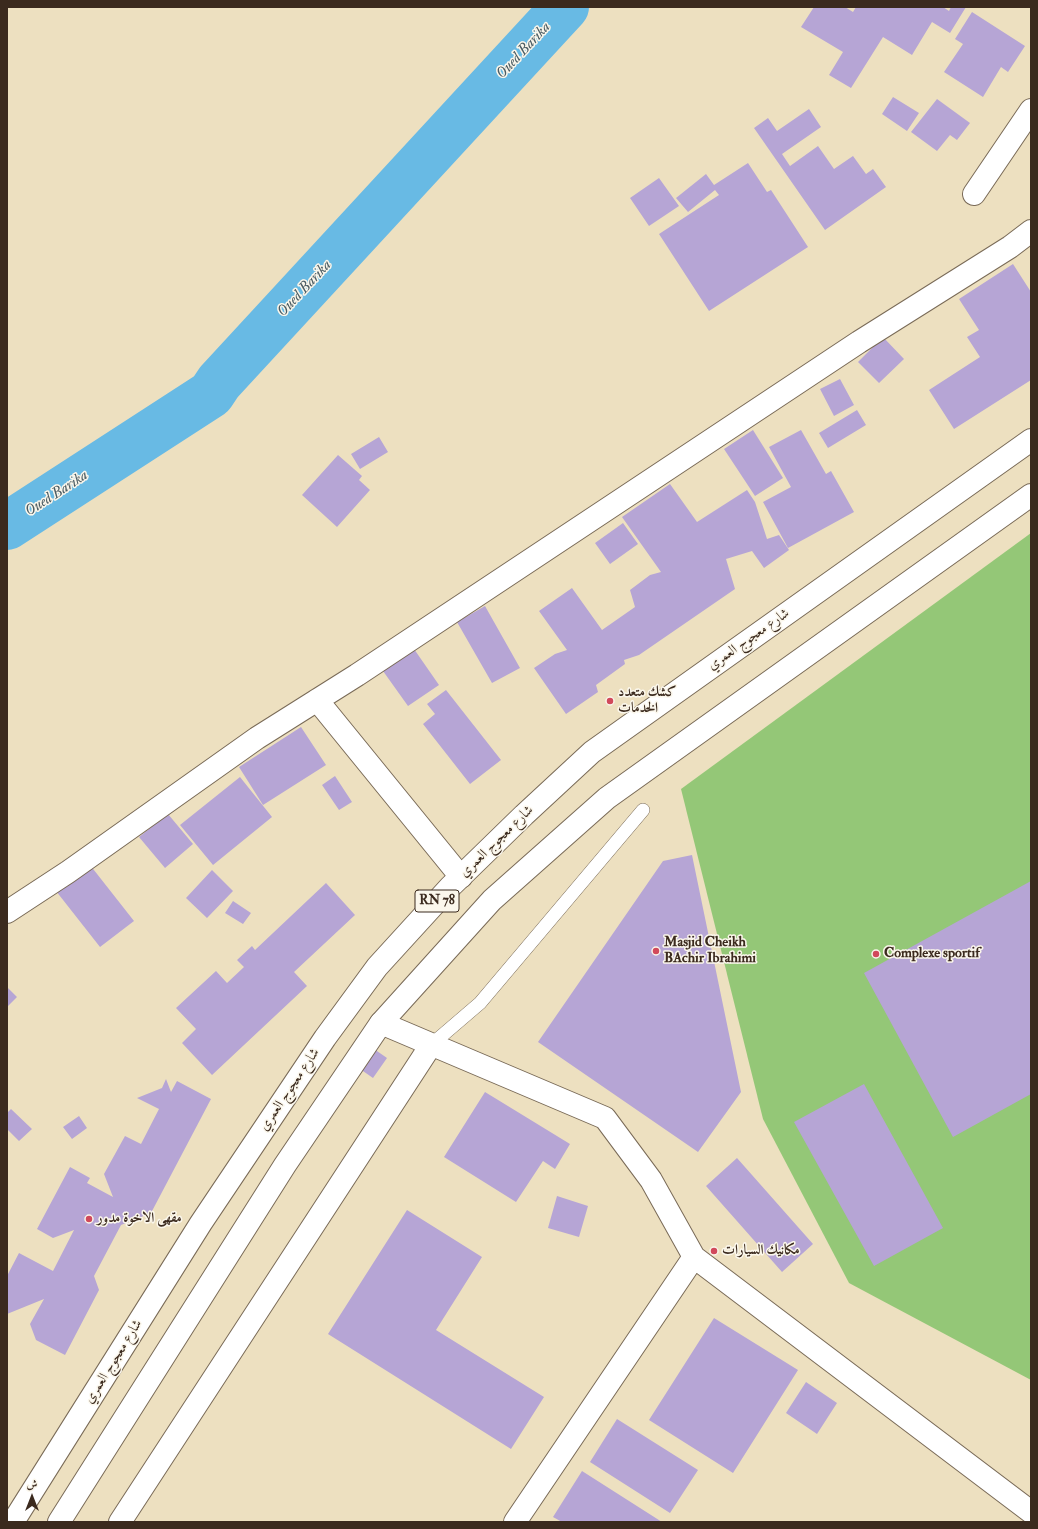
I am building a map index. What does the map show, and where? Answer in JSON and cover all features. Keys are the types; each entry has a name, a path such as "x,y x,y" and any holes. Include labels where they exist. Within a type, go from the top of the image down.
{"street":[{"path":"974,194 1031,110"},
{"path":"7,912 68,872 256,738 317,700 859,342 1010,247 1031,230"},
{"name":"شارع معجوج العمري","path":"13,1522 201,1223 325,1038 377,967 461,877 524,815 592,752 1031,440"},
{"name":"RN 78","path":"59,1522 285,1165 381,1023 492,900 607,798 1031,495"},
{"path":"317,700 461,877"},
{"path":"381,1023 605,1118 651,1180 694,1257 1031,1512"},
{"path":"120,1522 431,1044"},
{"path":"515,1522 694,1257"}],"lane":[{"path":"431,1044 480,1003 643,810"}],"green space":[{"name":"Complexe sportif","path":"1031,533 1031,1380 849,1283 763,1119 681,789"}],"building":[{"path":"814,7 845,7 853,12 856,7 943,7 949,11 951,7 966,7 950,33 932,22 912,55 883,37 851,88 829,75 843,52 801,27"},
{"path":"972,12 1025,46 1008,72 1001,67 983,97 944,72 963,44 955,39"},
{"path":"893,97 919,113 907,131 882,114"},
{"path":"937,99 970,123 957,140 950,135 937,151 911,132"},
{"path":"809,109 821,127 782,154 790,166 818,146 834,169 853,156 866,174 873,169 886,187 825,230 754,128 768,118 777,131"},
{"path":"748,163 767,192 771,190 808,247 709,311 659,234 719,195 715,190 688,212 676,198 706,174 714,185"},
{"path":"659,178 679,206 649,226 630,198"},
{"path":"1013,264 1031,292 1031,380 954,429 929,390 980,357 967,337 979,330 959,299"},
{"path":"883,337 904,359 879,383 858,362"},
{"path":"840,379 854,405 834,416 820,389"},
{"path":"857,410 866,425 828,448 819,433"},
{"path":"753,430 783,478 755,496 724,449"},
{"path":"801,430 826,474 831,471 854,512 788,548 763,502 791,487 769,447"},
{"path":"379,437 388,452 360,469 351,454"},
{"path":"338,455 362,476 359,480 370,490 337,527 302,495"},
{"path":"670,484 697,522 747,490 755,502 767,539 779,535 789,550 764,568 752,551 726,559 735,589 639,655 624,660 625,664 596,685 598,692 566,714 534,668 555,654 567,650 539,611 572,588 602,630 635,607 630,590 650,575 661,572 622,517"},
{"path":"623,523 638,544 610,564 595,543"},
{"path":"485,606 520,668 492,683 457,622"},
{"path":"414,649 439,685 408,706 383,671"},
{"path":"446,690 501,760 470,784 423,724 435,714 427,704"},
{"path":"301,727 326,765 263,805 239,767"},
{"path":"335,776 352,802 339,810 322,785"},
{"path":"240,777 272,817 213,865 180,825"},
{"path":"168,814 193,844 165,868 139,837"},
{"name":"Masjid Cheikh BAchir Ibrahimi","path":"692,855 741,1092 698,1152 538,1042 663,861"},
{"path":"90,865 134,921 100,947 56,891"},
{"path":"212,870 233,891 207,918 186,898"},
{"path":"1031,881 1031,1094 953,1137 864,973"},
{"path":"326,883 355,915 294,972 307,986 212,1075 182,1043 196,1029 176,1008 216,971 227,983 244,967 237,960 252,946 255,950"},
{"path":"233,901 251,913 243,924 225,913"},
{"path":"7,987 17,997 7,1007"},
{"path":"374,1049 387,1058 373,1078 360,1069"},
{"name":"مقهى الاخوة مدور","path":"166,1079 171,1092 177,1081 211,1099 151,1213 121,1225 94,1276 99,1290 65,1355 36,1340 30,1324 44,1299 7,1314 7,1276 19,1253 53,1271 74,1230 53,1238 37,1229 70,1167 90,1178 87,1183 113,1197 104,1174 125,1136 141,1144 159,1109 137,1098 162,1088"},
{"path":"864,1084 943,1228 874,1266 794,1122"},
{"path":"485,1092 570,1144 555,1169 543,1161 516,1202 444,1157"},
{"path":"11,1109 32,1129 19,1141 7,1129 7,1113"},
{"path":"79,1116 87,1128 72,1139 63,1127"},
{"path":"737,1158 813,1244 782,1272 706,1186"},
{"path":"557,1196 588,1206 579,1237 548,1228"},
{"path":"407,1210 482,1257 436,1330 544,1397 511,1449 328,1334"},
{"path":"714,1318 798,1370 733,1473 649,1420"},
{"path":"806,1382 837,1403 817,1434 786,1413"},
{"path":"617,1419 698,1470 670,1513 590,1462"},
{"path":"582,1471 662,1522 562,1522 553,1517"}],"waterway":[{"name":"Oued Barika","path":"7,526 211,394 219,382 565,7"}],"place":[{"name":"كشك متعدد الخدمات","path":"610,701"},
{"name":"Masjid Cheikh BAchir Ibrahimi","path":"656,951"},
{"name":"Complexe sportif","path":"876,954"},
{"name":"مقهى الاخوة مدور","path":"89,1219"},
{"name":"مكانيك السيارات","path":"714,1251"}]}
